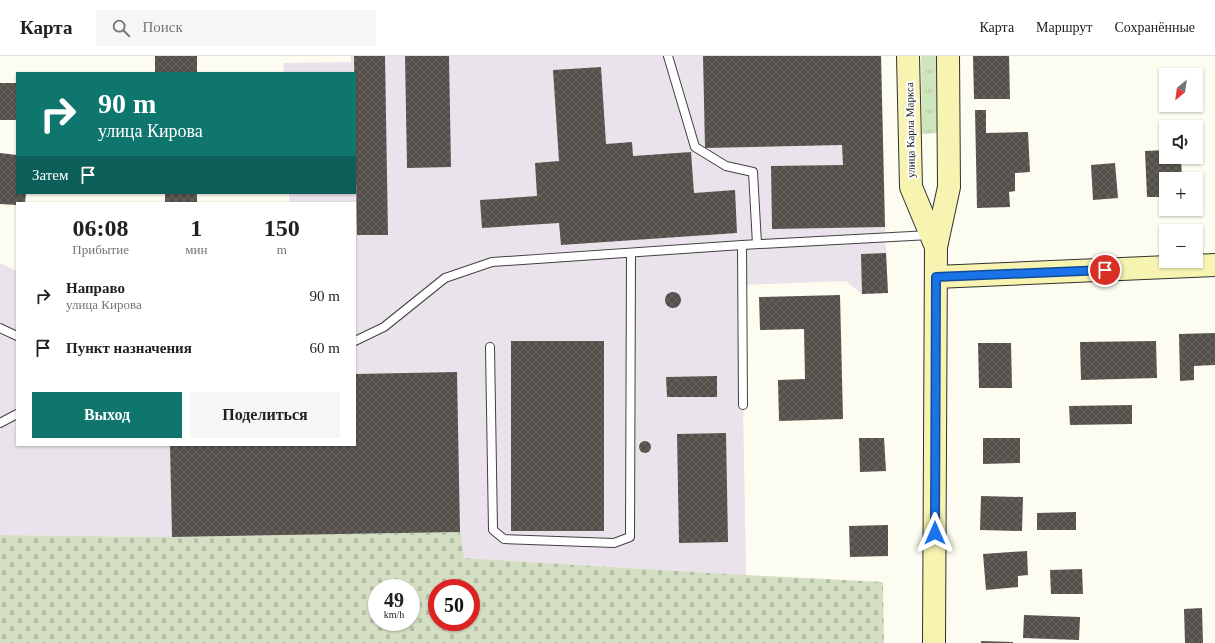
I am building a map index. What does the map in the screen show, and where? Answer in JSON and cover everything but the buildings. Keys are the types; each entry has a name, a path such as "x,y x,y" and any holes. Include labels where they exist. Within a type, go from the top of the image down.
{"main road":[{"name":"улица Карла Маркса","path":"908,56 911,187 933,241 936,277 934,643"},
{"name":"улица Карла Маркса","path":"933,241 950,187 948,56"},
{"path":"936,277 1215,265"}],"lane":[{"path":"668,56 695,147 726,166 753,172 757,244"},
{"path":"356,340 384,326 445,278 492,262 757,244 933,241"},
{"path":"742,245 743,404"},
{"path":"490,348 493,530 504,539 614,543 630,537 631,253"},
{"path":"0,328 16,336"},
{"path":"0,423 16,415"}],"shaded area":[{"path":"351,56 881,56 888,293 862,294 846,281 741,285 746,575 463,558 460,532 172,537 0,535 0,263 16,271 16,446 356,446 356,202 289,202 289,194 356,194 356,72 284,72 283,63 351,62"}],"green space":[{"path":"921,56 938,56 939,133 922,134"},
{"path":"460,532 464,558 883,582 884,643 0,643 0,535 172,537"}],"route":[{"path":"935,533 936,277 1105,270"}]}
